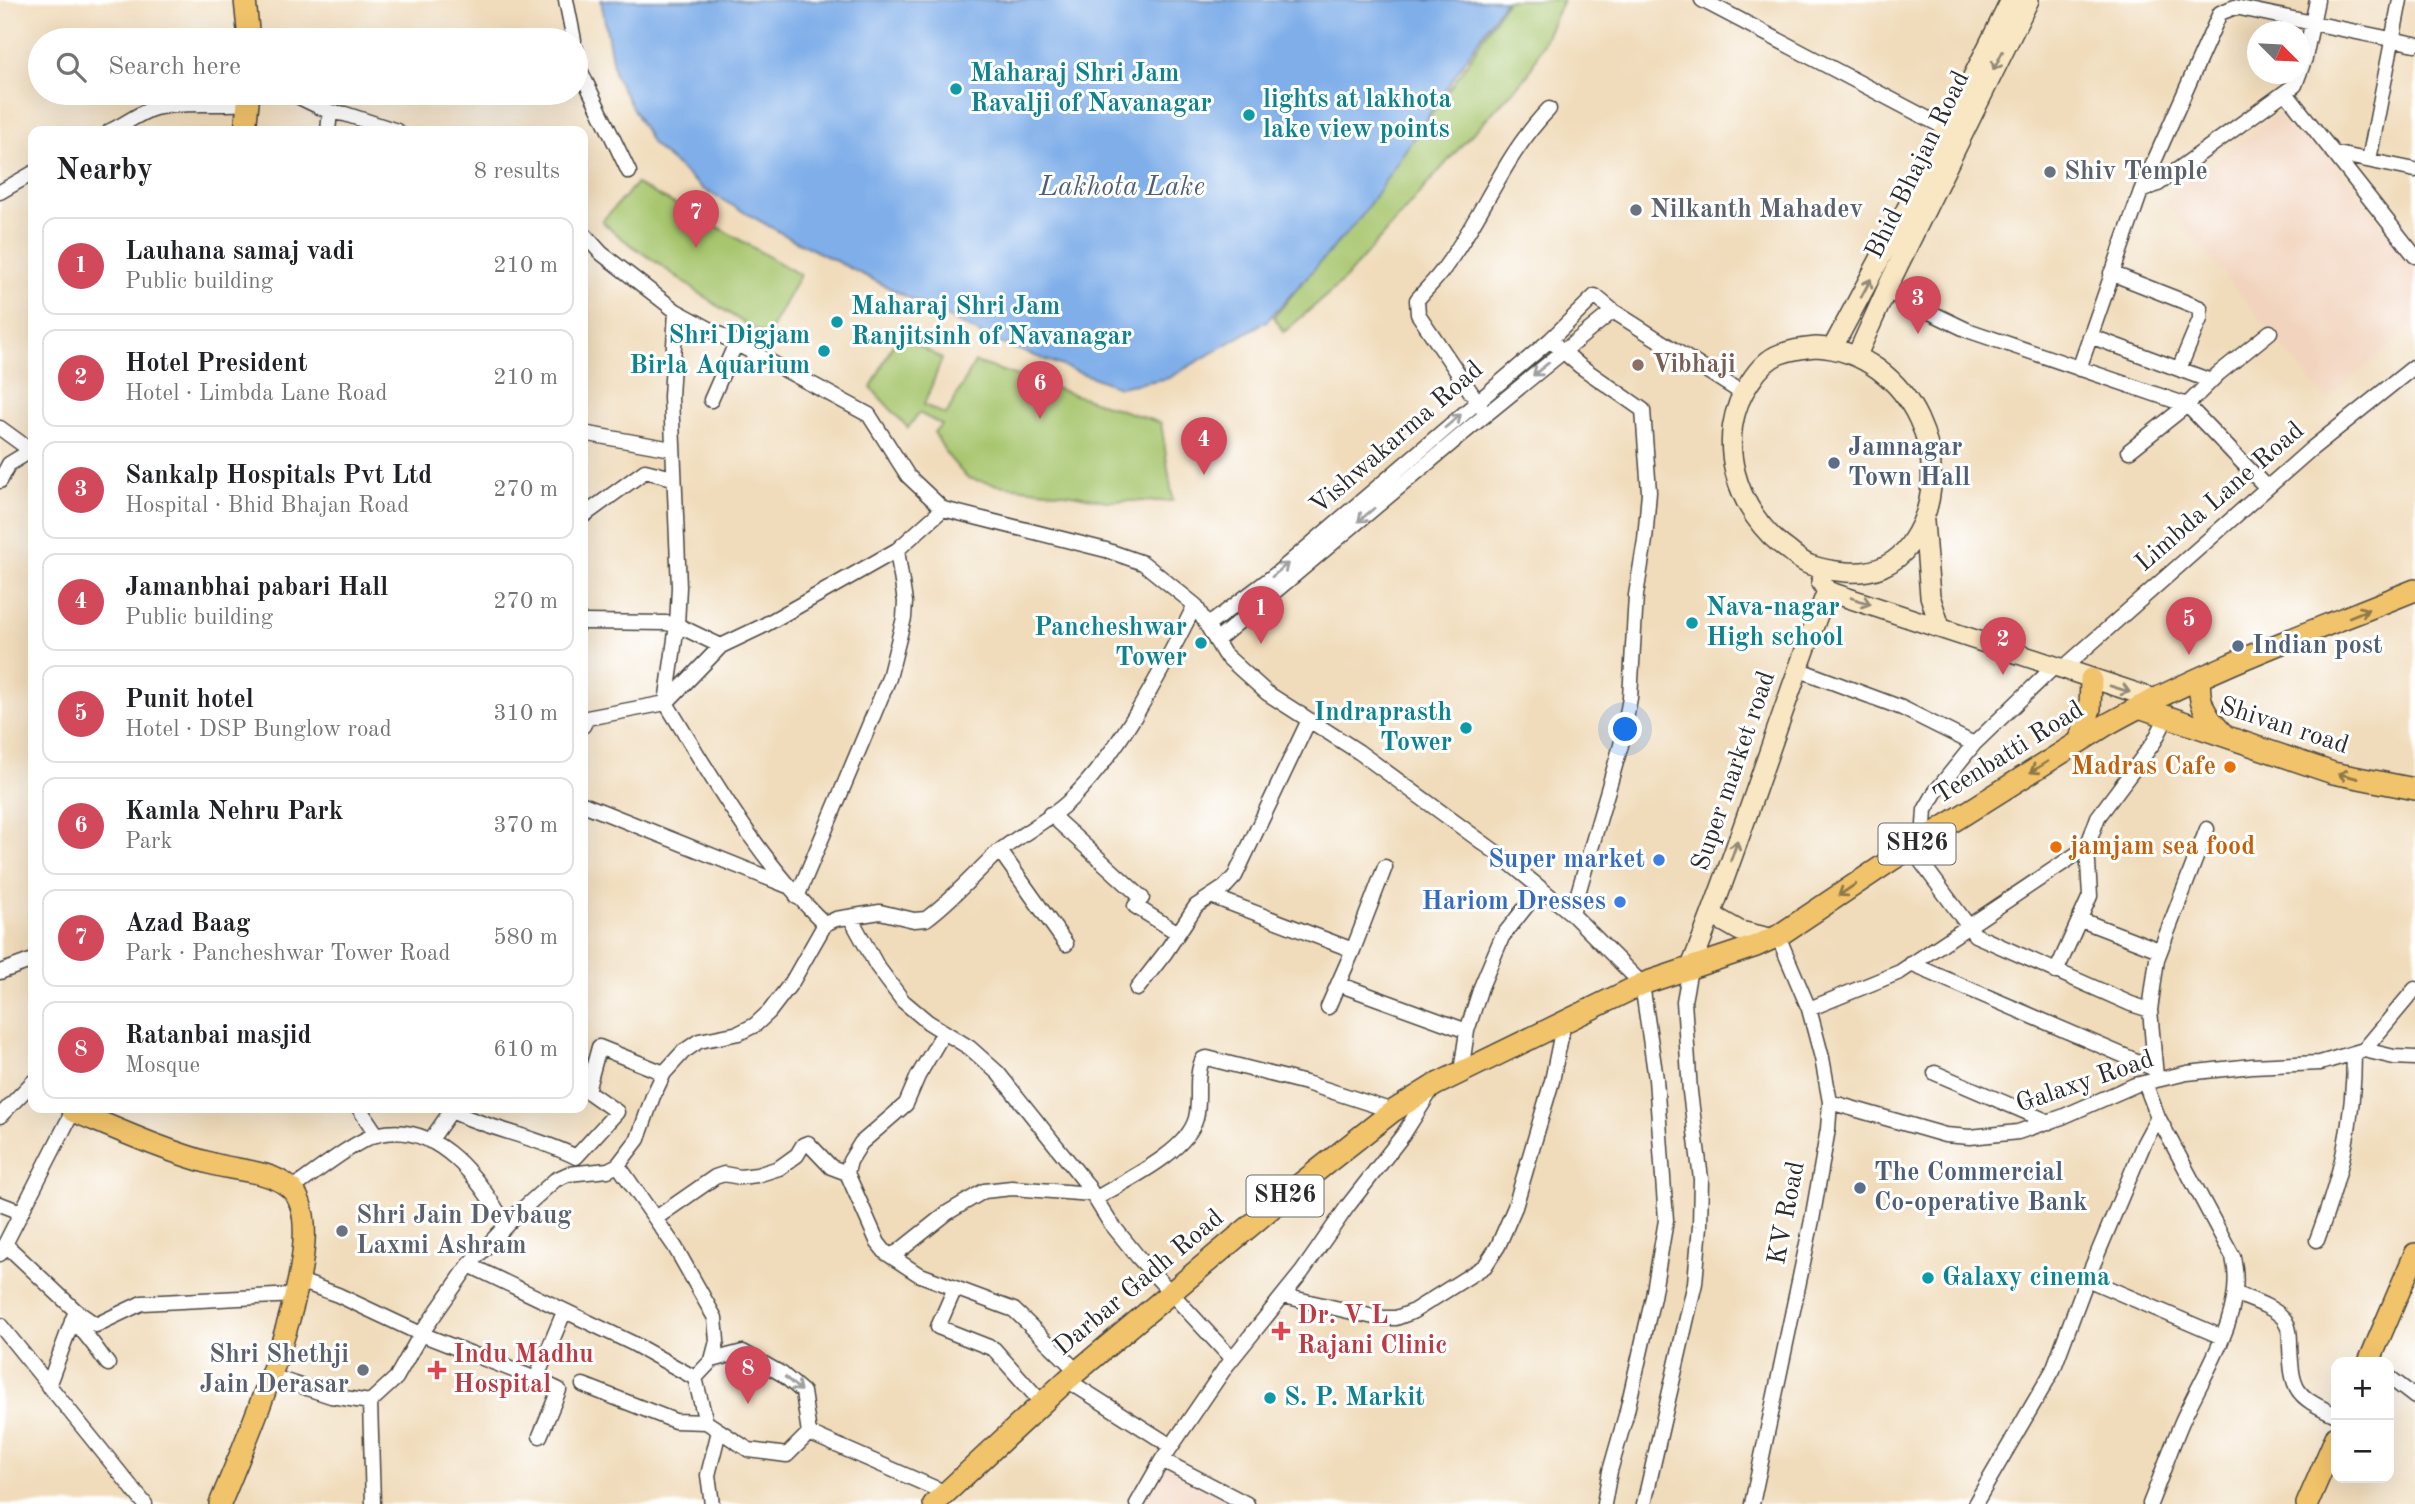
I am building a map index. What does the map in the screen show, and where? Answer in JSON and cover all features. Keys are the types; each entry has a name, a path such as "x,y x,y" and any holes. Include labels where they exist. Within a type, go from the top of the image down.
{"main road":[{"path":"245,0 248,28"},
{"name":"Bhid Bhajan Road","path":"1857,355 2011,0"},
{"name":"Bhid Bhajan Road","path":"1833,348 2029,0"},
{"path":"246,126 248,105"},
{"path":"1940,627 1930,596 1924,522 1931,468 1927,443 1916,413 1900,388 1878,367 1857,355 1816,346 1778,354 1760,367 1742,393 1735,414 1731,445 1737,483 1748,508 1763,529 1808,564 1827,590 2091,679 2154,708"},
{"path":"1808,564 1860,573 1883,564 1909,547 1924,522"},
{"name":"Super market road","path":"1690,969 1712,915 1827,590"},
{"name":"SH26","path":"2154,708 2200,678 2415,590"},
{"path":"2200,678 2201,705 2225,737"},
{"path":"2079,742 2090,709 2091,679"},
{"name":"Shivan road","path":"2154,708 2225,737 2333,773 2415,789"},
{"name":"Teenbatti Road","path":"1690,969 1776,937 2079,742 2154,708"},
{"path":"1712,915 1740,931 1776,937"},
{"name":"Darbar Gadh Road","path":"940,1498 1072,1376 1299,1185 1393,1111 1435,1085 1642,984 1690,969"},
{"path":"81,1113 174,1152 213,1164 262,1174 282,1182 292,1189 301,1204 306,1237 298,1288 270,1376 220,1504"},
{"path":"2371,1357 2415,1254"},
{"path":"2385,1357 2415,1286"},
{"path":"2307,1504 2331,1449"},
{"path":"2321,1504 2331,1481"}],"street":[{"path":"566,0 572,28"},
{"path":"1702,0 1954,132"},
{"path":"2141,191 2158,184 2295,85 2317,0"},
{"path":"2369,160 2400,0"},
{"path":"2079,369 2141,191 2220,13 2235,7 2415,44"},
{"path":"588,87 629,172"},
{"path":"2286,93 2415,256"},
{"path":"120,126 152,109 178,105"},
{"path":"314,105 330,113 345,114 382,126"},
{"path":"1487,414 1418,314 1417,300 1446,267 1515,150 1549,109"},
{"path":"329,126 330,113"},
{"path":"2333,153 2415,170"},
{"path":"0,192 28,176"},
{"path":"588,239 601,253 676,311 869,415 908,476 943,509 1106,550 1143,563 1195,605 1224,654 1258,686 1360,752 1501,856 1572,914 1642,984 1656,1079 1666,1220 1653,1297 1604,1504"},
{"path":"2111,273 2200,308 2200,319 2179,369"},
{"path":"1886,291 1968,330 2188,405 2267,488"},
{"name":"Vishwakarma Road","path":"1207,626 1276,574 1550,340 1595,296 1613,311 1742,393"},
{"path":"676,311 671,397 679,587 667,703 745,831 793,892 825,924"},
{"name":"Vishwakarma Road","path":"1216,641 1613,311"},
{"path":"2129,452 2188,405 2211,381 2270,332"},
{"path":"2090,337 2211,381"},
{"path":"1550,340 1643,410 1648,492 1645,540 1636,594 1630,698 1621,745 1572,914"},
{"path":"711,400 736,342"},
{"name":"Limbda Lane Road","path":"1917,844 1925,810 1936,791 1975,744 2058,668 2341,424 2415,366"},
{"path":"0,428 28,448"},
{"path":"588,434 673,449"},
{"path":"0,481 9,464 28,453"},
{"path":"588,512 645,471 673,478"},
{"path":"588,718 667,703 722,646 897,550 943,509"},
{"path":"793,892 889,678 904,618 905,602 897,550"},
{"path":"373,1504 370,1402 396,1378 421,1334 470,1265 506,1226 555,1180 568,1174 608,1170 618,1165 638,1139 664,1073 682,1052 699,1041 739,1034 755,1025 769,1012 792,982 825,924 880,912 914,920 926,919 1000,851 1066,804 1095,773 1121,738 1195,605"},
{"path":"588,622 654,621 677,625 722,646"},
{"path":"1797,669 1902,708 1975,744"},
{"path":"2056,972 2090,897 2087,848 2098,817 2154,742 2154,708"},
{"path":"1137,989 1196,906 1225,887 1235,876 1310,720"},
{"path":"588,806 793,892"},
{"path":"1050,814 1142,898 1135,906 1178,933"},
{"path":"2150,1504 2181,1424 2222,1337 2238,1282 2233,1258 2158,1116 2152,1078 2150,1010 2160,950 2207,830"},
{"path":"1917,844 1968,928 1975,935 2056,972 2150,1010"},
{"path":"1809,1009 1889,977 2087,848"},
{"path":"1000,851 1066,944"},
{"path":"1328,1006 1385,867"},
{"path":"1461,1072 1467,1031 1481,987 1502,937 1540,889"},
{"path":"1210,895 1353,950"},
{"path":"850,917 877,966 903,1001 928,1022 970,1048 998,1073 1138,1257 1232,1359"},
{"path":"2081,920 2160,950"},
{"name":"KV Road","path":"1752,1504 1812,1220 1830,1102 1809,1009 1776,937"},
{"path":"0,972 28,962"},
{"path":"1911,964 2152,1078"},
{"path":"1644,1504 1695,1283 1700,1226 1701,1180 1690,1092 1684,1001 1690,969"},
{"path":"1338,984 1467,1031"},
{"path":"2317,1240 2343,1163 2359,1051 2415,989"},
{"path":"1284,1296 1378,1318 1396,1318 1412,1312 1485,1266 1498,1247 1515,1207 1552,1081 1563,1022"},
{"path":"944,1031 918,1076 906,1104 862,1143 850,1161 847,1173 878,1242 886,1254 918,1274 1014,1310 1072,1376 1171,1446"},
{"path":"588,1087 599,1047 664,1073"},
{"path":"2359,1051 2415,1058"},
{"name":"Galaxy Road","path":"1830,1102 1945,1135 1970,1138 2018,1132 2049,1122 2152,1078 2252,1066 2320,1063 2359,1051"},
{"path":"890,1255 898,1252 956,1207 984,1191 1012,1188 1094,1196 1165,1156 1185,1138 1196,1118 1200,1063 1203,1059 1306,1083 1393,1111"},
{"path":"1935,1073 2049,1122"},
{"path":"1137,1504 1161,1461 1232,1359 1284,1296 1347,1206 1403,1135 1435,1085"},
{"path":"0,1116 28,1087"},
{"path":"455,1113 477,1124 555,1147 576,1157 617,1112 588,1092"},
{"path":"72,1113 2,1249 74,1315 90,1342 108,1364"},
{"path":"362,1113 377,1135"},
{"path":"430,1141 450,1113"},
{"path":"1975,1504 2053,1370 2087,1279 2158,1116"},
{"path":"292,1189 338,1156 377,1135 411,1135 430,1141 451,1153 474,1177 506,1226"},
{"path":"656,1218 715,1177 724,1174 740,1177 757,1175 779,1168 808,1143 831,1167 847,1173"},
{"path":"618,1165 676,1247 715,1318 717,1341 712,1360 695,1378"},
{"path":"0,1204 21,1212"},
{"path":"470,1265 632,1343 695,1378 706,1422"},
{"path":"2087,1279 2222,1337"},
{"path":"74,1315 96,1325 142,1303 298,1288 338,1295 421,1334 559,1390 540,1436"},
{"path":"955,1288 939,1327 994,1349 1042,1403"},
{"path":"2236,1294 2278,1313 2286,1321 2290,1334 2294,1385 2309,1402 2331,1413"},
{"path":"536,1379 564,1312"},
{"path":"48,1386 74,1315"},
{"path":"1,1329 145,1504"},
{"path":"712,1360 743,1352 782,1374 803,1392 809,1433"},
{"path":"270,1376 331,1396 370,1402"},
{"path":"2394,1381 2415,1396"},
{"path":"583,1385 675,1421 706,1422 749,1450 787,1455 809,1433"},
{"path":"712,1504 708,1475 719,1431"},
{"path":"809,1433 940,1498"},
{"path":"1161,1461 1247,1504"}],"shaded area":[{"path":"2292,103 2415,271 2415,325 2326,400 2163,200"},
{"path":"1160,1459 1245,1504 1138,1504"}],"green space":[{"path":"1507,0 1563,0 1528,75 1468,138 1341,283 1284,332 1274,317 1365,206 1460,74"},
{"path":"636,184 709,222 800,275 767,336 625,241 602,221"},
{"path":"898,334 942,359 924,405 946,415 975,362 1161,423 1173,501 1106,501 967,478 947,455 934,432 942,425 919,413 908,428 871,388"}],"water":[{"name":"Lakhota Lake","path":"601,0 1505,0 1361,217 1268,320 1169,378 1119,387 997,342 792,239 703,189 652,144 615,76"}],"place":[{"name":"Maharaj Shri Jam Ravalji of Navanagar","path":"956,89"},
{"name":"lights at lakhota lake view points","path":"1249,115"},
{"name":"Shiv Temple","path":"2050,172"},
{"name":"Nilkanth Mahadev","path":"1636,210"},
{"name":"Azad Baag","path":"696,248"},
{"name":"Maharaj Shri Jam Ranjitsinh of Navanagar","path":"837,322"},
{"name":"Sankalp Hospitals Pvt Ltd","path":"1918,334"},
{"name":"Shri Digjam Birla Aquarium","path":"824,351"},
{"name":"Vibhaji","path":"1638,365"},
{"name":"Kamla Nehru Park","path":"1040,419"},
{"name":"Jamnagar Town Hall","path":"1834,463"},
{"name":"Jamanbhai pabari Hall","path":"1204,475"},
{"name":"Nava-nagar High school","path":"1692,623"},
{"name":"Pancheshwar Tower","path":"1201,643"},
{"name":"Lauhana samaj vadi","path":"1261,644"},
{"name":"Indian post","path":"2238,646"},
{"name":"Punit hotel","path":"2189,655"},
{"name":"Hotel President","path":"2003,675"},
{"name":"Indraprasth Tower","path":"1466,728"},
{"name":"Madras Cafe","path":"2230,767"},
{"name":"jamjam sea food","path":"2056,847"},
{"name":"Super market","path":"1659,860"},
{"name":"Hariom Dresses","path":"1620,902"},
{"name":"The Commercial Co-operative Bank","path":"1860,1188"},
{"name":"Shri Jain Devbaug Laxmi Ashram","path":"342,1231"},
{"name":"Galaxy cinema","path":"1928,1278"},
{"name":"Dr. V L Rajani Clinic","path":"1281,1331"},
{"name":"Shri Shethji Jain Derasar","path":"363,1370"},
{"name":"Indu Madhu Hospital","path":"437,1370"},
{"name":"S. P. Markit","path":"1270,1398"},
{"name":"Ratanbai masjid","path":"748,1404"}]}
